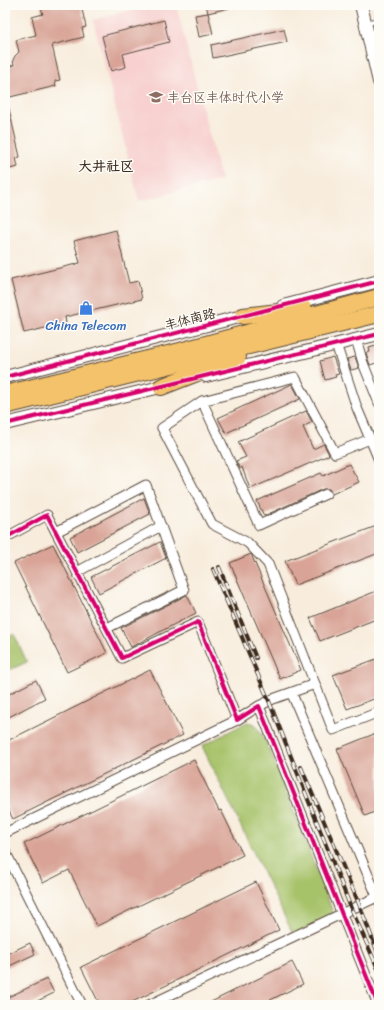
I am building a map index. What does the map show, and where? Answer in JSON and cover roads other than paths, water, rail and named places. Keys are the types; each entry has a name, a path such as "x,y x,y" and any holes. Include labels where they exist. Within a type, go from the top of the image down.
{"highway":[{"path":"5,406 181,356 379,297"},
{"path":"243,316 357,303"},
{"path":"5,394 181,356 305,332 379,314"},
{"path":"161,387 305,332"}],"street":[{"path":"361,5 379,82"},
{"name":"丰体南路","path":"5,377 379,281"},
{"path":"5,424 379,334"},
{"path":"356,340 363,363 379,403"},
{"path":"336,344 357,408 379,460"},
{"path":"370,440 334,453 295,377 202,402 162,428 212,524 248,543 268,564 333,730 379,712"},
{"path":"202,402 259,525 326,494"},
{"path":"56,532 146,484 184,590 106,628"},
{"path":"5,538 47,515 122,658 198,622 237,720"},
{"path":"77,572 161,526"},
{"path":"5,833 237,720 270,700 292,694 315,684"},
{"path":"149,1005 341,913 378,898 292,694"},
{"path":"259,706 378,1005"},
{"path":"5,851 82,1005"}],"lane":[{"path":"365,23 379,20"}],"railway":[{"path":"219,567 256,658"},
{"path":"213,569 269,701 351,908 379,971"},
{"path":"301,767 359,904 379,956"}],"place":[{"name":"丰台区丰体时代小学","path":"156,97"},
{"name":"China Telecom","path":"86,308"}],"district":[{"name":"大井社区","path":"106,166"}]}
